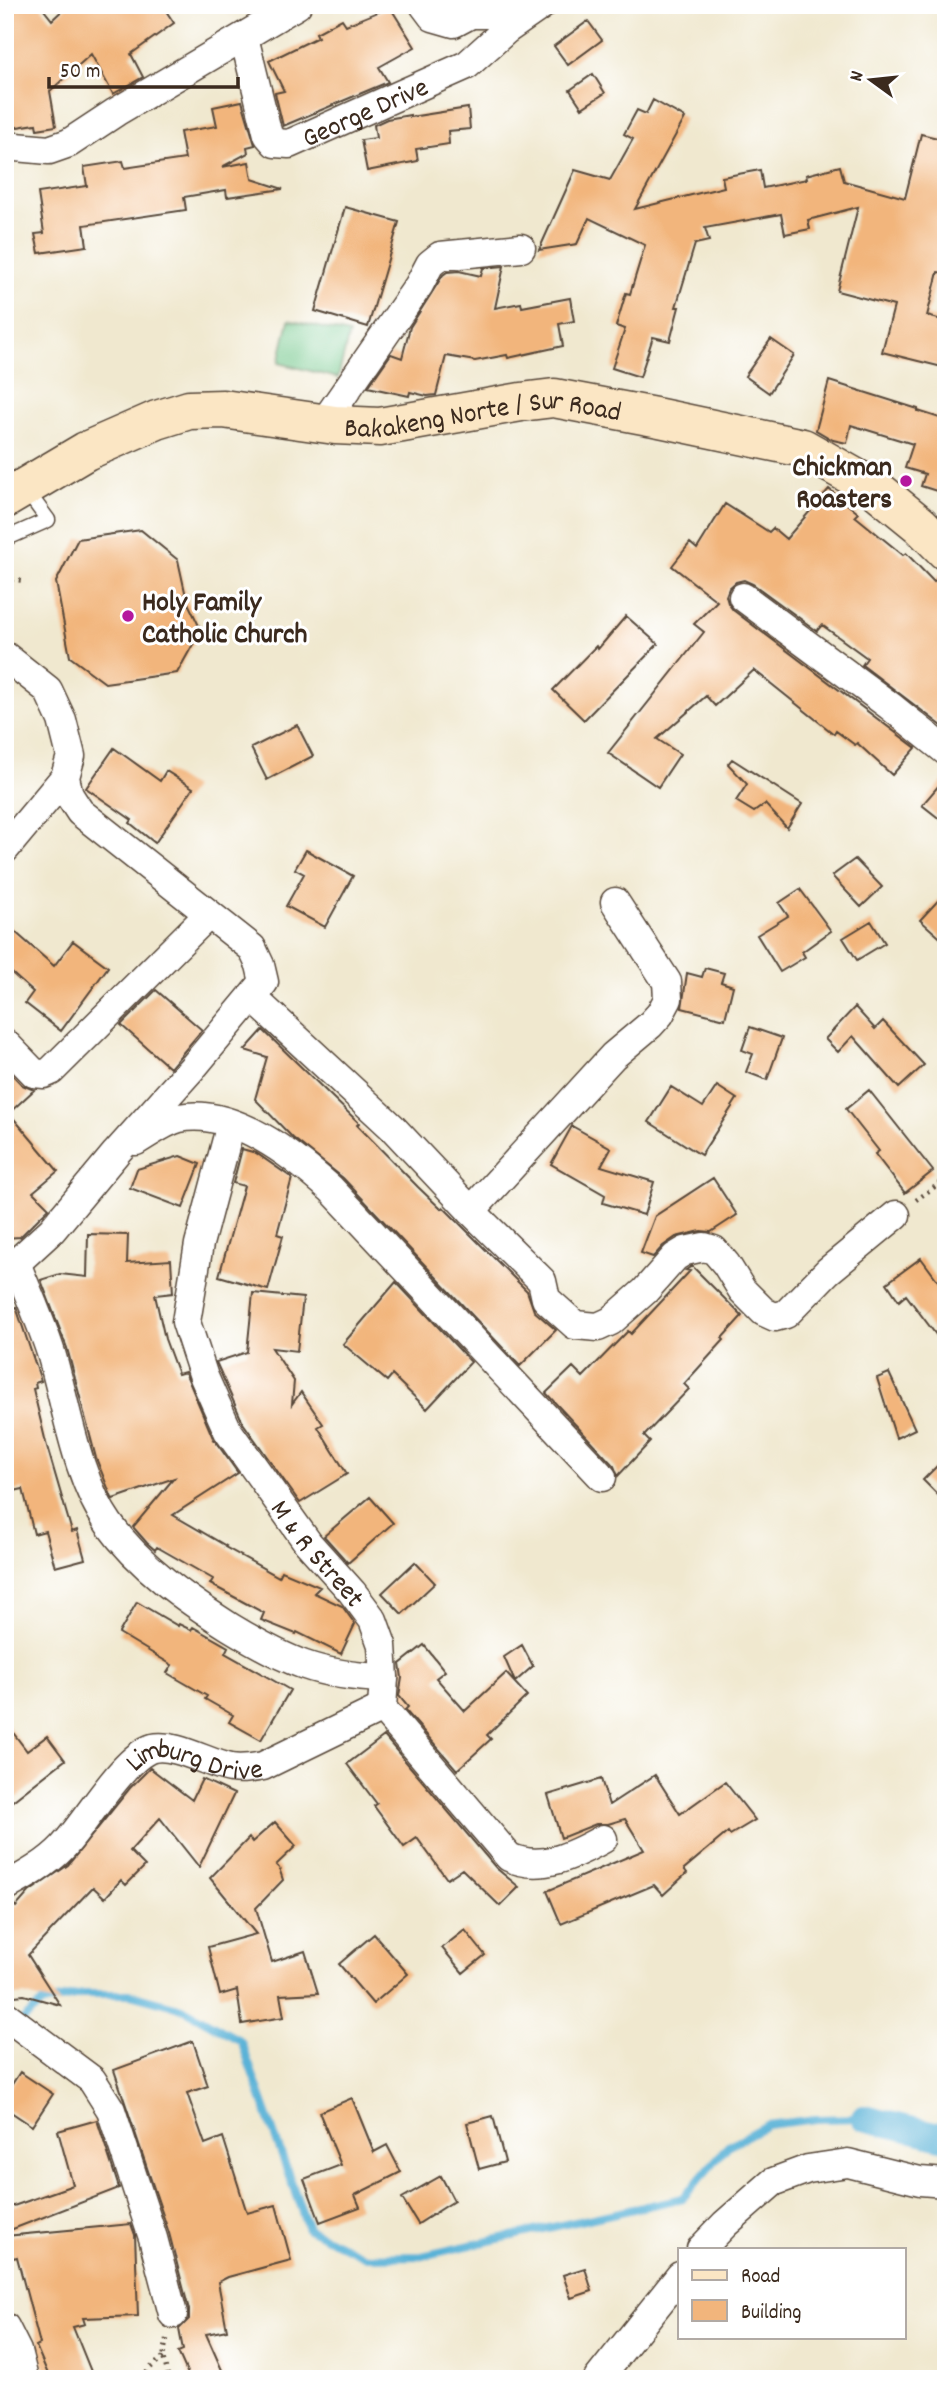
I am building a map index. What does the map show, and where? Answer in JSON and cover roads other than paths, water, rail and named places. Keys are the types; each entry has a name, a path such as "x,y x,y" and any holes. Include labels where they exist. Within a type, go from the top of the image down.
{"main road":[{"name":"Bakakeng Norte / Sur Road","path":"15,494 86,451 189,411 223,409 323,424 380,427 554,398 803,448 877,490 920,525 946,551"}],"street":[{"path":"5,146 49,150 69,143 116,112 297,5"},
{"path":"424,5 433,17 454,23 471,14 535,9"},
{"name":"George Drive","path":"244,37 268,135 275,143 289,144 467,65 535,9"},
{"path":"323,424 419,285 430,264 440,256 521,247"},
{"path":"743,597 942,743"},
{"path":"5,656 48,690 62,720 71,756 65,777 5,849"},
{"path":"65,777 69,795 80,812 252,948 264,982 52,1230 11,1261 50,1351 69,1427 84,1471 108,1523 134,1553 202,1609 253,1641 306,1667 350,1677 384,1678"},
{"path":"471,1211 613,1056 650,1025 668,999 667,982 615,902"},
{"path":"5,1043 34,1073 44,1074 51,1071 209,914"},
{"path":"253,998 392,1127 542,1281 546,1299 575,1325 598,1327 611,1321 636,1299 675,1257 685,1251 704,1247 714,1250 742,1290 764,1312 775,1317 786,1314 828,1271 896,1215"},
{"path":"116,1153 178,1118 210,1116 265,1139 331,1189 602,1478"},
{"name":"M & R Street","path":"231,1124 199,1244 189,1290 186,1322 204,1377 229,1431 308,1543 361,1602 373,1620 382,1645 382,1708"},
{"path":"382,1708 509,1857 520,1862 548,1862 580,1851 603,1839"},
{"name":"Limburg Drive","path":"5,1887 30,1873 62,1849 122,1772 147,1751 156,1747 170,1749 231,1768 263,1766 382,1708"},
{"path":"5,2015 92,2080 111,2110 153,2238 173,2314"},
{"path":"702,2248 773,2182 808,2169 848,2163 920,2181 946,2183"},
{"path":"598,2379 678,2279"},
{"path":"5,2327 17,2351 24,2379"}],"lane":[{"path":"5,539 48,520 15,494"}],"waterway":[{"path":"24,2019 43,2003 83,1994 130,1994 182,2008 241,2041 308,2229 366,2257 422,2256 683,2198 728,2146 767,2125 816,2119 864,2118"},
{"path":"864,2118 946,2138"}],"place":[{"name":"Chickman Roasters","path":"906,481"},
{"name":"Holy Family Catholic Church","path":"128,616"}]}
